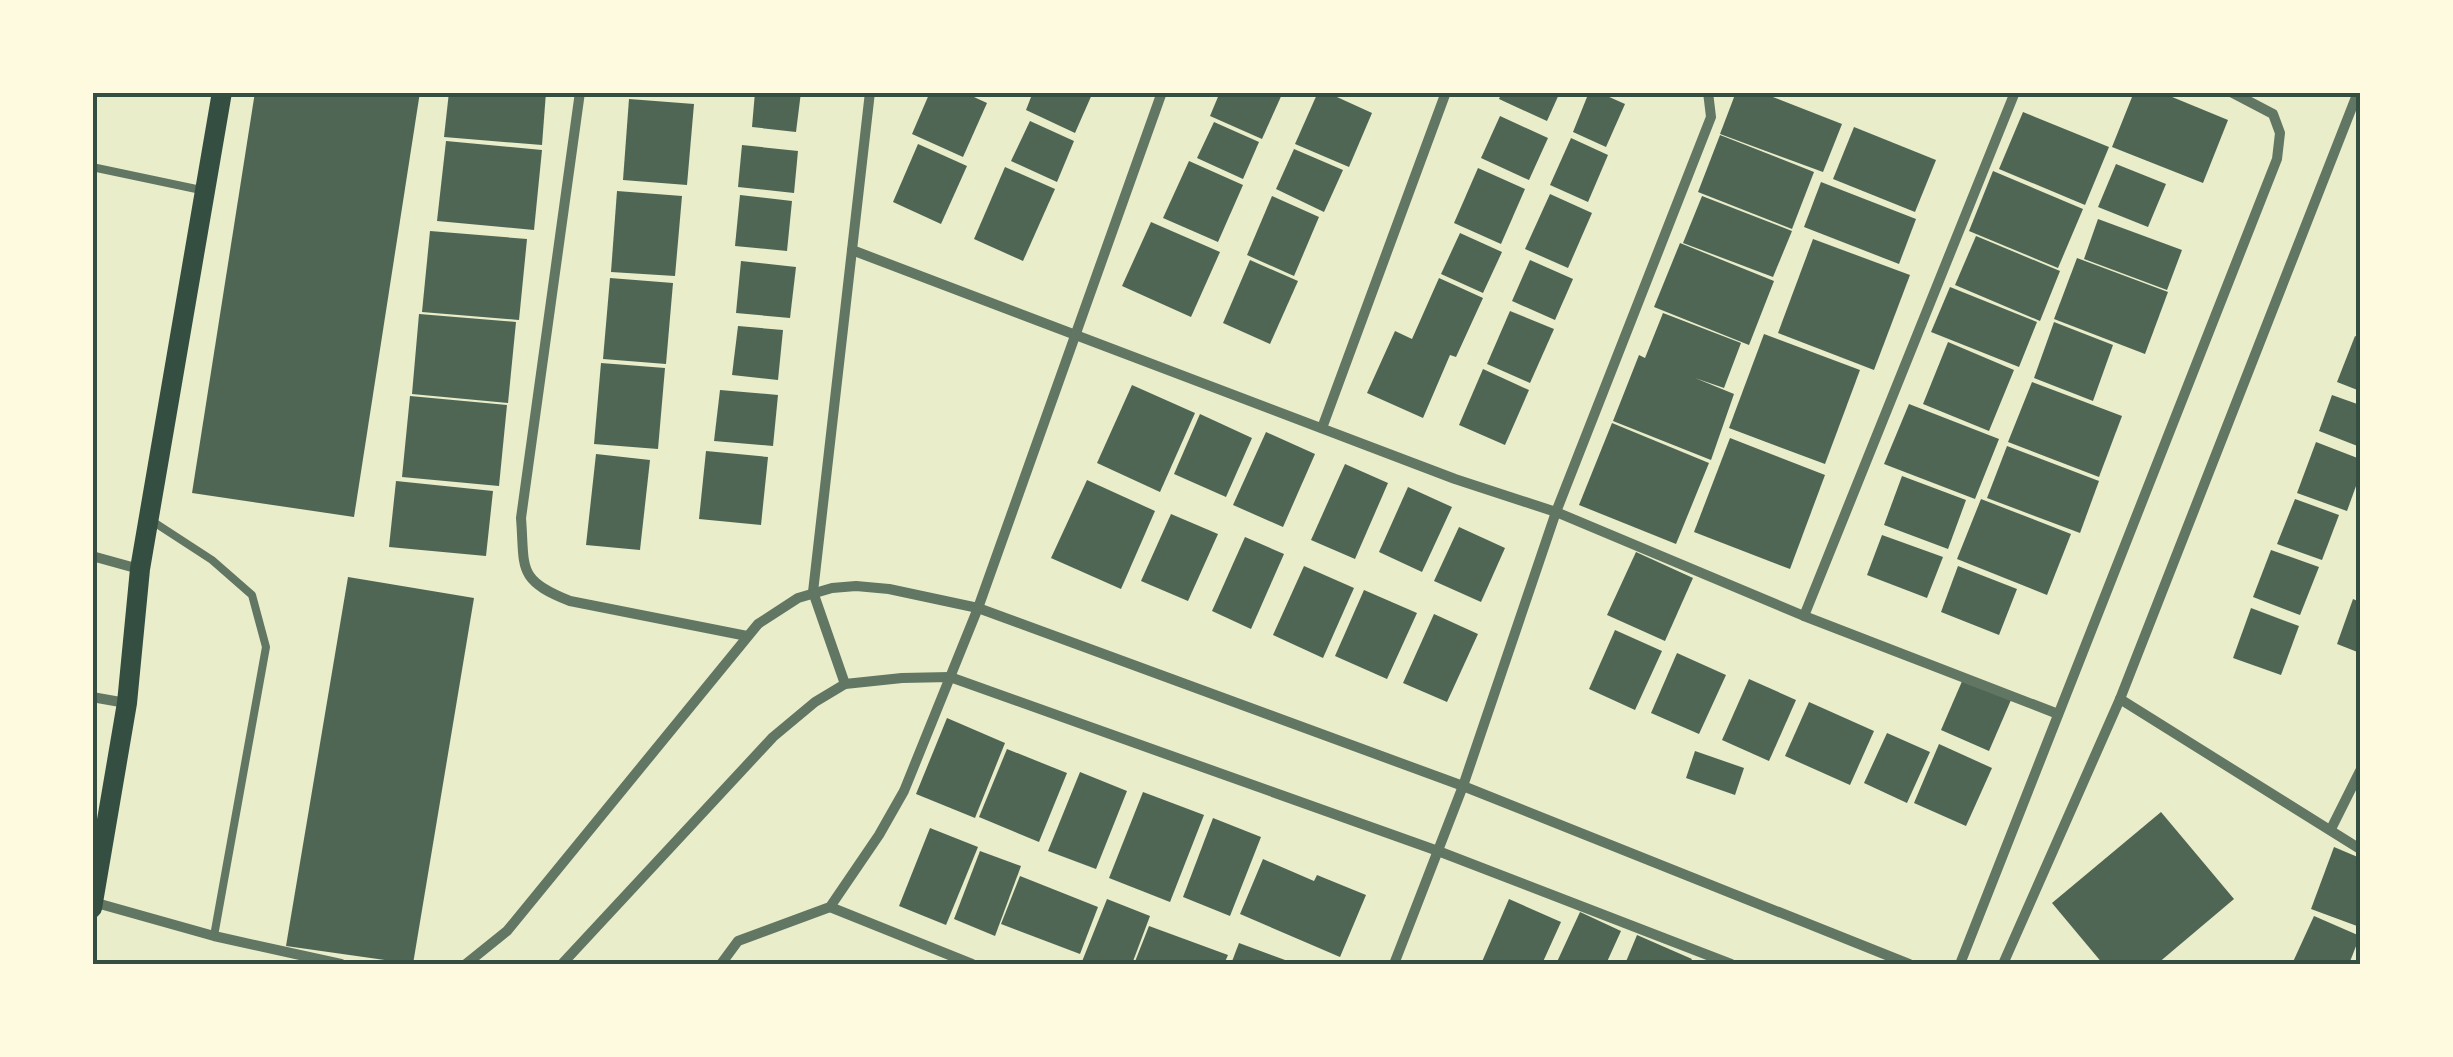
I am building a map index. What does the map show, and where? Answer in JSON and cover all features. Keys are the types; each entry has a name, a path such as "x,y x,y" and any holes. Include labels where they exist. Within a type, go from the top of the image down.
{"main road":[{"path":"93,905 127,703 140,570 222,92"}],"street":[{"path":"580,92 521,518 522,566 542,590 570,602 746,636"},
{"path":"844,684 813,592 870,92"},
{"path":"721,964 738,941 830,907 880,835 904,792 978,608 1162,92"},
{"path":"1322,428 1446,92"},
{"path":"1394,964 1463,786 1556,512 1710,117 1708,92"},
{"path":"1804,616 2015,92"},
{"path":"1960,964 2277,159 2280,133 2273,114 2231,92"},
{"path":"2003,964 2120,699 2358,92"},
{"path":"852,250 1456,479 1556,512 1804,616 2058,714"},
{"path":"92,556 140,570"},
{"path":"475,962 508,931 746,636 783,606 813,592 856,586 978,608 1463,786 1909,964"},
{"path":"562,964 773,737 815,702 844,684 950,677 1438,851 1730,964"},
{"path":"92,696 127,703"},
{"path":"2120,699 2360,849"},
{"path":"2331,829 2360,771"},
{"path":"93,905 341,964"},
{"path":"830,907 972,964"}],"lane":[{"path":"92,168 205,192"},
{"path":"149,519 212,560 252,595 266,647 214,936"}],"building":[{"path":"255,92 420,92 354,517 192,493"},
{"path":"449,92 546,92 542,145 444,137"},
{"path":"755,92 801,92 796,132 752,127"},
{"path":"930,92 963,92 987,103 963,157 912,134"},
{"path":"1033,92 1093,92 1075,133 1026,110"},
{"path":"1220,92 1283,92 1262,139 1210,116"},
{"path":"1318,92 1372,113 1349,167 1295,144"},
{"path":"1502,92 1560,92 1547,121 1499,99"},
{"path":"1589,92 1625,104 1606,147 1573,132"},
{"path":"1736,92 1760,92 1842,124 1823,172 1720,134"},
{"path":"2134,92 2160,92 2228,120 2203,183 2112,147"},
{"path":"629,99 694,104 687,185 623,180"},
{"path":"2023,112 2109,147 2085,205 1999,169"},
{"path":"1500,116 1548,138 1529,180 1481,158"},
{"path":"1030,121 1074,141 1057,182 1011,161"},
{"path":"1214,122 1259,142 1243,179 1197,158"},
{"path":"1854,127 1936,160 1915,212 1833,179"},
{"path":"1720,135 1814,172 1792,229 1698,192"},
{"path":"1571,138 1608,155 1588,202 1550,185"},
{"path":"446,141 542,150 534,230 437,221"},
{"path":"918,144 967,166 941,224 893,202"},
{"path":"742,145 798,151 794,193 738,187"},
{"path":"1294,149 1343,170 1324,212 1276,189"},
{"path":"1189,161 1243,185 1218,242 1163,218"},
{"path":"2116,164 2166,184 2148,227 2098,207"},
{"path":"1005,167 1055,189 1023,261 974,239"},
{"path":"1478,168 1525,189 1501,244 1454,223"},
{"path":"1993,171 2083,209 2058,268 1969,231"},
{"path":"1821,182 1916,219 1899,264 1804,227"},
{"path":"617,191 682,196 675,276 611,272"},
{"path":"1550,194 1592,213 1568,268 1525,249"},
{"path":"740,195 792,201 787,251 735,246"},
{"path":"1272,196 1319,217 1294,276 1247,255"},
{"path":"1702,196 1792,231 1773,277 1683,243"},
{"path":"2098,219 2182,250 2167,290 2084,259"},
{"path":"1151,222 1220,252 1191,317 1122,286"},
{"path":"430,231 527,239 519,320 422,312"},
{"path":"1460,233 1502,252 1483,293 1441,274"},
{"path":"1976,236 2060,271 2040,321 1955,285"},
{"path":"1813,239 1910,275 1874,370 1778,333"},
{"path":"1680,243 1774,281 1749,345 1654,307"},
{"path":"2077,258 2168,292 2145,354 2054,319"},
{"path":"1250,260 1298,281 1270,344 1223,323"},
{"path":"1530,260 1573,279 1555,320 1512,301"},
{"path":"741,261 796,267 790,318 736,313"},
{"path":"610,278 673,283 666,364 603,359"},
{"path":"1439,278 1483,298 1456,357 1450,355 1423,418 1367,393 1395,331 1412,339"},
{"path":"1950,287 2037,322 2019,367 1931,332"},
{"path":"1510,311 1554,329 1530,383 1487,364"},
{"path":"1663,313 1741,343 1724,388 1695,378 1734,394 1711,460 1613,421 1639,355 1645,358"},
{"path":"419,314 516,322 508,403 412,394"},
{"path":"2054,322 2113,345 2093,401 2034,378"},
{"path":"738,326 783,330 778,380 732,375"},
{"path":"1764,334 1860,370 1825,464 1729,428"},
{"path":"2355,336 2360,338 2360,391 2337,382"},
{"path":"1948,342 2014,370 1989,431 1923,404"},
{"path":"601,363 665,368 658,449 594,444"},
{"path":"1483,369 1529,390 1505,445 1459,425"},
{"path":"2032,382 2122,416 2099,477 2008,442"},
{"path":"1132,385 1195,413 1160,492 1097,463"},
{"path":"720,390 778,395 773,446 714,441"},
{"path":"2332,395 2360,405 2360,447 2319,431"},
{"path":"410,396 507,405 499,486 402,477"},
{"path":"1909,404 1999,439 1975,499 1884,464"},
{"path":"1200,414 1252,438 1226,497 1174,474"},
{"path":"1612,423 1709,463 1676,544 1579,505"},
{"path":"1266,432 1315,454 1283,527 1233,505"},
{"path":"1730,438 1825,475 1790,569 1694,532"},
{"path":"2316,442 2360,459 2360,475 2347,511 2297,493"},
{"path":"2007,446 2099,481 2080,533 1987,498"},
{"path":"706,451 768,457 761,525 699,519"},
{"path":"596,454 650,460 640,550 586,545"},
{"path":"1345,464 1388,483 1355,559 1311,540"},
{"path":"1902,476 1966,500 1948,549 1884,525"},
{"path":"1087,480 1155,511 1121,589 1051,558"},
{"path":"396,481 493,491 486,556 389,547"},
{"path":"1408,487 1452,507 1422,572 1379,552"},
{"path":"1981,499 2071,534 2047,595 1957,559"},
{"path":"2295,499 2339,515 2322,560 2277,544"},
{"path":"1171,514 1218,534 1188,601 1141,581"},
{"path":"1459,527 1505,548 1481,602 1434,581"},
{"path":"1882,535 1943,557 1927,598 1867,575"},
{"path":"1245,537 1284,554 1251,629 1212,611"},
{"path":"2271,550 2319,567 2300,615 2253,597"},
{"path":"1636,552 1693,578 1665,641 1607,615"},
{"path":"1304,566 1354,588 1323,658 1273,635"},
{"path":"1958,566 2017,589 1999,635 1941,612"},
{"path":"348,577 474,598 413,964 286,946"},
{"path":"1364,590 1417,613 1387,679 1335,656"},
{"path":"2353,599 2360,602 2360,653 2337,644"},
{"path":"2251,608 2299,626 2281,675 2233,658"},
{"path":"1434,614 1478,634 1447,702 1403,683"},
{"path":"1615,630 1662,651 1635,710 1589,689"},
{"path":"1677,653 1726,675 1699,734 1651,713"},
{"path":"1749,679 1796,700 1769,761 1722,740"},
{"path":"1963,679 2011,700 1989,751 1941,730"},
{"path":"1809,702 1874,731 1850,785 1785,756"},
{"path":"947,718 1005,743 975,818 916,794"},
{"path":"1887,733 1930,752 1907,803 1864,783"},
{"path":"1939,744 1992,768 1966,826 1914,803"},
{"path":"1007,749 1067,773 1039,842 979,817"},
{"path":"1695,751 1744,768 1735,795 1686,778"},
{"path":"1080,772 1127,791 1096,869 1048,851"},
{"path":"1143,792 1204,815 1170,902 1109,878"},
{"path":"2161,812 2234,899 2157,964 2103,964 2052,903"},
{"path":"1213,818 1261,837 1230,916 1183,897"},
{"path":"930,828 978,847 946,925 899,906"},
{"path":"2334,847 2360,858 2357,926 2311,909"},
{"path":"980,851 1021,866 995,936 954,919"},
{"path":"1263,859 1314,881 1317,875 1366,895 1340,957 1240,914"},
{"path":"1020,876 1098,907 1080,954 1001,924"},
{"path":"1107,899 1150,916 1132,964 1081,964"},
{"path":"1509,899 1561,922 1542,964 1481,964"},
{"path":"1580,912 1621,931 1606,964 1556,964"},
{"path":"2314,916 2360,936 2349,964 2292,964"},
{"path":"1149,926 1228,955 1224,964 1134,964"},
{"path":"1637,935 1692,959 1689,964 1625,964"},
{"path":"1239,943 1296,964 1231,964"}]}
